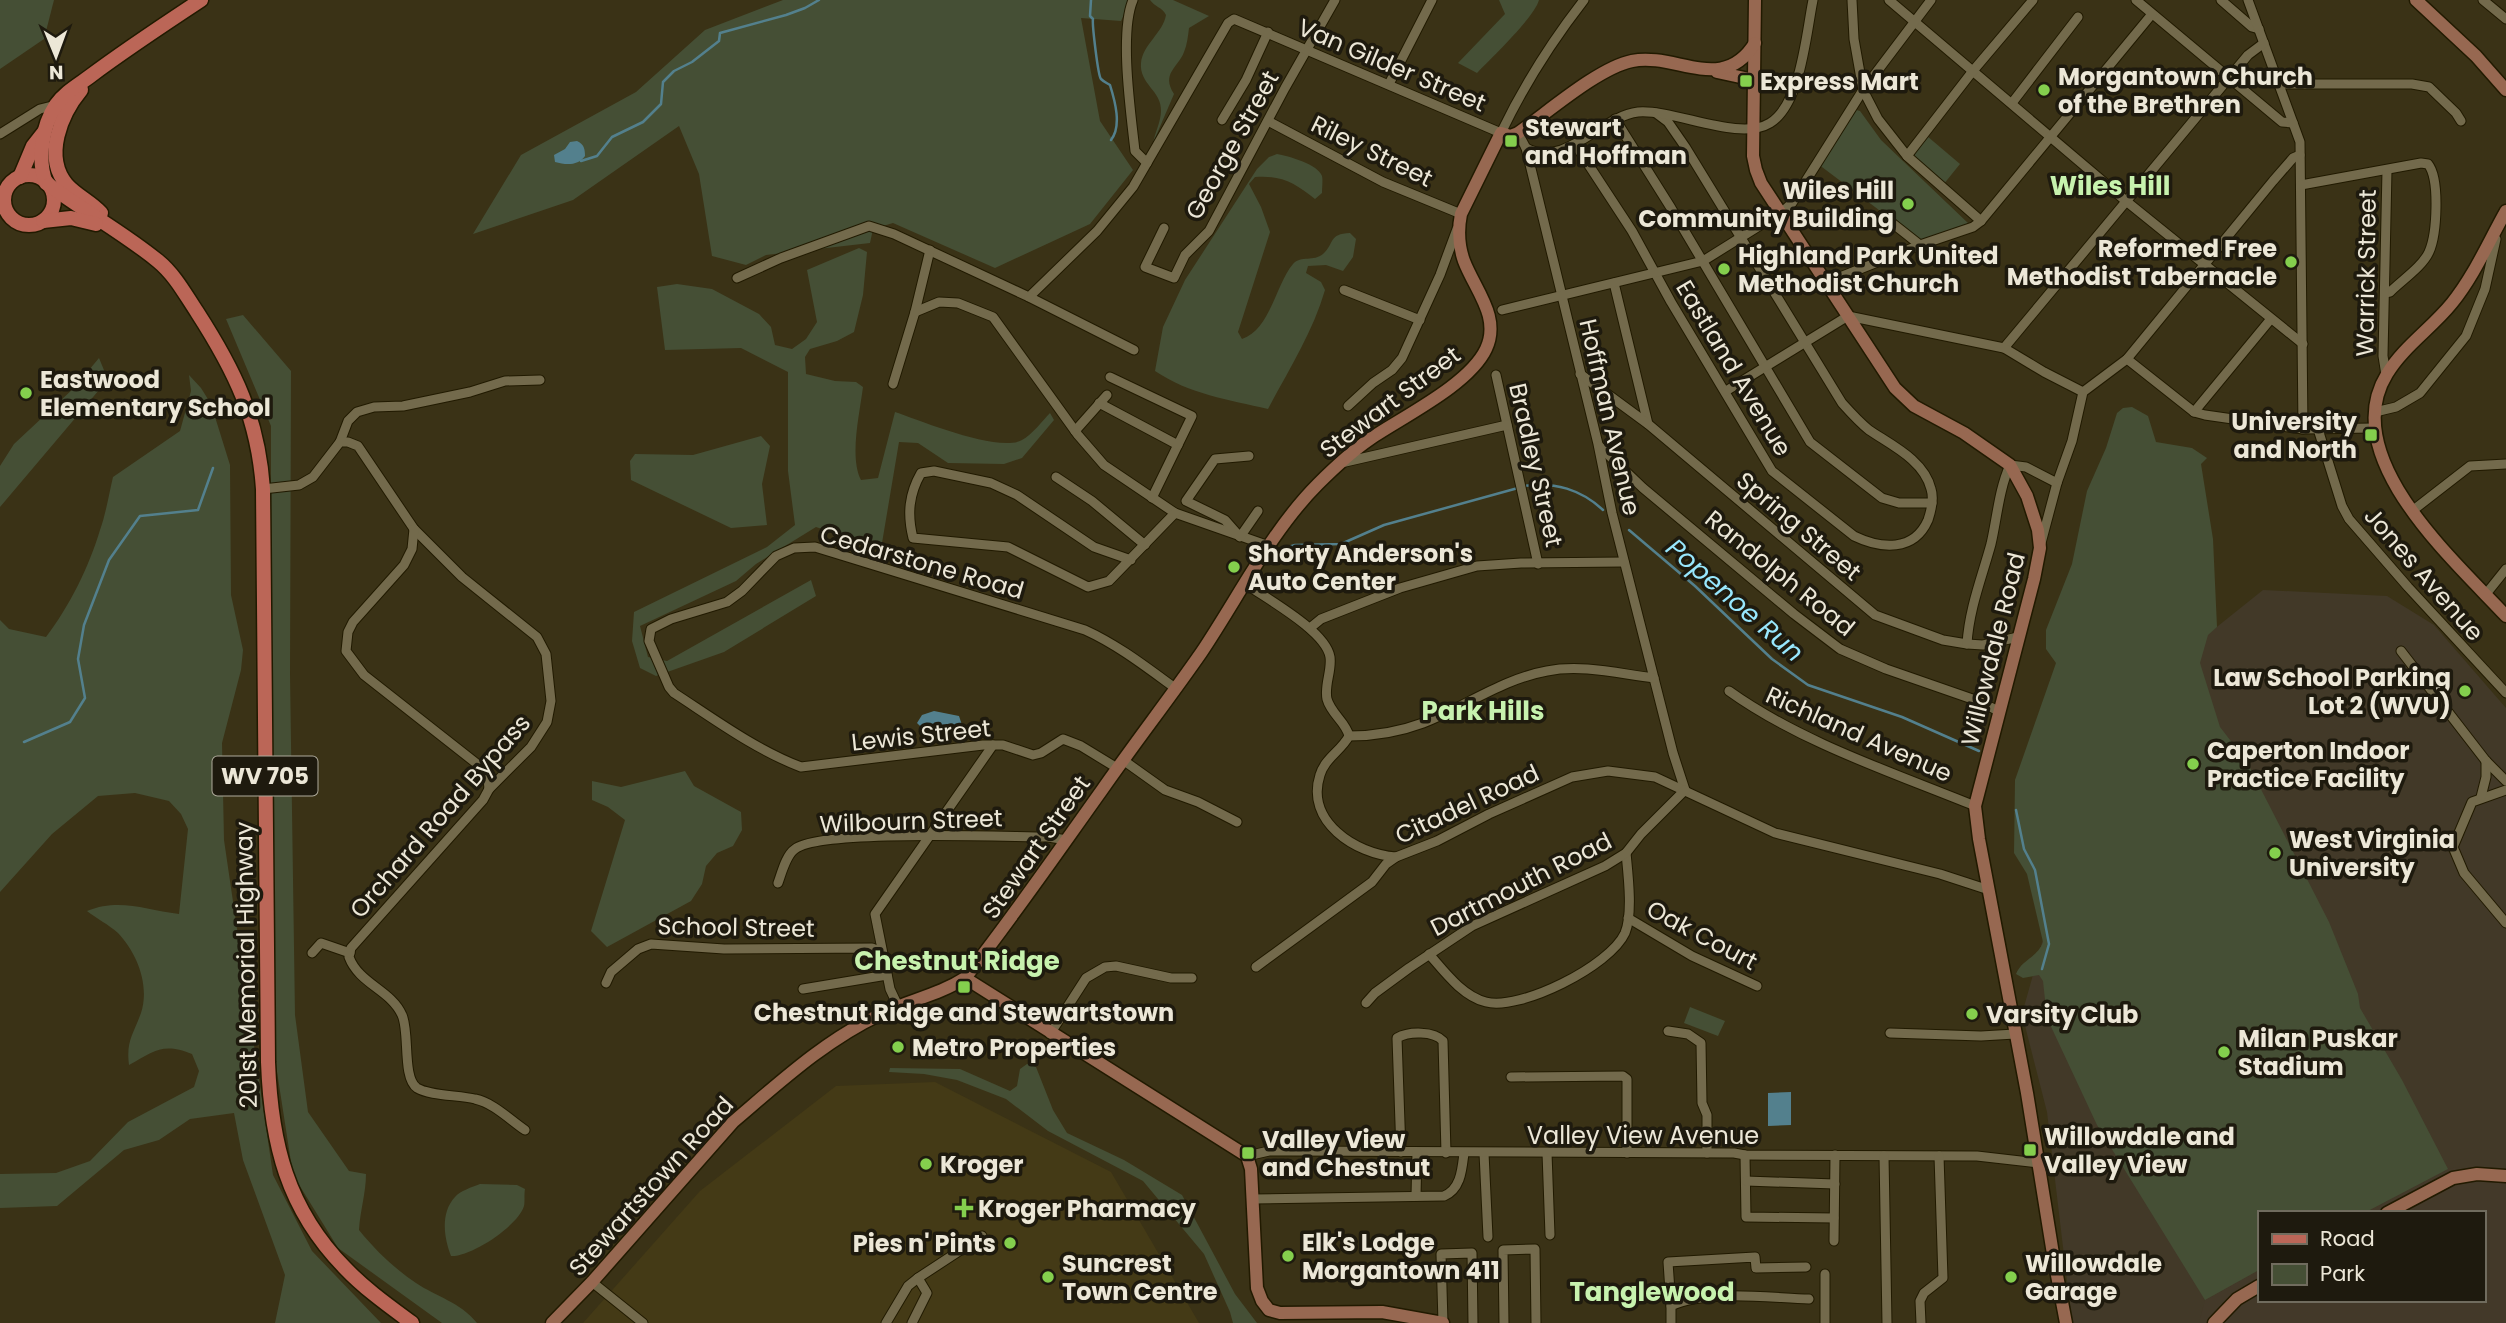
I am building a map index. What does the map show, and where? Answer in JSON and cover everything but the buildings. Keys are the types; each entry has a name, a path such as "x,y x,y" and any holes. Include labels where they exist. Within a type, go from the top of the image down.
{"main road":[{"path":"47,128 11,181 4,198 4,212 15,221 27,225 43,221 53,208 53,192 41,167 47,128 56,105 99,69 201,0"},
{"path":"99,69 69,105 62,120 57,138 57,162 68,187 97,209 113,227"},
{"path":"11,181 36,176 48,184"},
{"name":"201st Memorial Highway","path":"48,184 80,209 113,227 160,263 180,284 219,346 245,401 258,446 262,489 268,1062 274,1133 289,1186 313,1230 345,1269 412,1323"},
{"name":"201st Memorial Highway","path":"43,221 71,218 113,227"}],"street":[{"path":"1133,0 1126,49 1132,125 1135,151 1147,163"},
{"name":"George Street","path":"1164,228 1145,267 1174,278 1185,255 1209,230 1335,0"},
{"path":"1348,406 1398,363 1420,320 1460,219 1501,133 1561,29 1584,0"},
{"path":"1526,148 1543,152 1575,144 1615,119 1640,112 1732,128 1754,129 1769,124 1780,115 1790,100 1800,68 1813,0"},
{"path":"1852,0 1854,38 1863,90 1886,132 1907,156 1981,221"},
{"path":"1889,0 2203,265 2303,344"},
{"path":"1502,310 1703,261 1792,204 1863,90 1931,0"},
{"path":"1907,156 1972,72 2033,0"},
{"path":"2136,0 2282,122 2293,123"},
{"path":"2221,0 2252,27 2259,29"},
{"path":"2248,0 2300,142 2304,429"},
{"path":"2416,0 2476,56 2506,90"},
{"path":"2483,0 2506,19"},
{"path":"1389,84 1430,3"},
{"path":"1710,70 1736,64 1747,56 1755,43 1756,3"},
{"path":"1825,283 1973,227 1981,221 2152,14"},
{"path":"2012,103 2078,18"},
{"name":"Van Gilder Street","path":"1029,297 1097,231 1133,187 1228,23 1234,19 1501,133"},
{"path":"1222,120 1246,80 1268,32"},
{"name":"Willowdale Road","path":"1755,43 1756,170 1780,212 1904,398 1964,433 2010,465 2035,516 2040,548 2034,579 1975,806 2066,1323"},
{"path":"2004,348 2229,78 2256,47 2264,43"},
{"path":"1501,133 1510,136 1518,133 1586,84 1631,61 1653,61 1754,80"},
{"path":"2279,84 2412,84 2429,88 2461,121"},
{"path":"0,134 40,109 56,105"},
{"path":"1615,119 1804,432 1823,453 1882,498 1899,503 1932,503 1931,489 1925,475 1891,442 1855,418 1842,403 1807,342 1668,122 1656,113"},
{"name":"Riley Street","path":"1268,121 1460,219"},
{"name":"Hoffman Avenue","path":"1518,133 1526,148 1624,562 1685,790"},
{"name":"Eastland Avenue","path":"1575,144 1632,231 1772,471 1854,536 1868,544 1902,545 1913,541 1925,525 1932,503"},
{"path":"2040,548 2057,483 2072,441 2083,392 2127,359 2273,181 2293,158 2300,155"},
{"path":"2301,186 2421,163 2428,164 2434,178 2436,214 2428,254 2390,292 2385,293"},
{"name":"Warrick Street","path":"2386,170 2383,368 2386,375"},
{"path":"2506,211 2459,293 2386,375 2375,412 2374,428 2382,459 2412,511 2506,616"},
{"path":"1882,215 1920,245"},
{"name":"Stewart Street","path":"965,978 1011,920 1305,498 1339,464 1373,437 1439,395 1479,361 1487,347 1489,312 1464,260 1460,219"},
{"path":"737,278 780,258 869,226 930,250 1133,350"},
{"path":"2375,412 2396,407 2409,400 2430,380 2466,336 2476,315 2496,244 2496,239 2492,236"},
{"path":"893,384 930,250"},
{"path":"1614,283 1648,424"},
{"path":"1344,290 1420,320"},
{"path":"915,312 939,302 958,303 993,317 1075,430 1104,465 1175,513 1269,546"},
{"path":"1726,391 1766,369 1848,316 2004,348 2083,392"},
{"path":"2194,412 2270,320"},
{"path":"2127,359 2194,412 2304,429 2374,428"},
{"name":"Spring Street","path":"1580,374 1648,424 1874,615 1943,639 1967,644 1983,645 2018,638"},
{"name":"Bradley Street","path":"1496,375 1538,564"},
{"path":"1110,377 1192,416 1152,498"},
{"path":"262,489 299,485 313,477 340,442 348,421 357,412 374,407 403,406 470,392 505,381 540,380"},
{"path":"1075,430 1107,395"},
{"path":"1099,403 1178,445"},
{"path":"1339,464 1507,425"},
{"name":"Jones Avenue","path":"2318,429 2342,506 2349,519 2424,606 2506,693"},
{"name":"Orchard Road Bypass","path":"340,442 358,446 414,529 461,577 537,637 546,654 551,701 547,722 531,747 489,789 483,800 351,948 349,957 359,975 393,1001 401,1013 405,1023 410,1074 417,1088 478,1099 525,1130"},
{"name":"Randolph Road","path":"1598,444 1643,488 1840,649 1886,669 1981,702 2000,712"},
{"path":"1240,537 1226,520 1186,501 1215,459 1249,456"},
{"path":"2412,511 2470,466 2506,464"},
{"path":"1967,644 1974,602 2010,465 2026,467 2057,483"},
{"path":"1131,560 1094,547 1017,495 991,483 934,471 920,473 912,489 908,520 913,538 1008,547 1088,587 1109,581 1131,560 1175,513"},
{"path":"1056,477 1091,501 1145,545"},
{"path":"1240,537 1258,510"},
{"path":"414,529 412,549 404,565 353,622 348,632 346,652 364,675 481,767 488,778 489,789"},
{"name":"Cedarstone Road","path":"801,767 783,761 674,693 649,641 651,629 671,619 727,603 776,556 794,548 815,547 1085,630 1103,638 1175,688"},
{"path":"1310,628 1321,619 1361,603 1455,571 1500,564 1624,562"},
{"path":"2486,594 2506,569"},
{"path":"1246,584 1310,628 1324,641 1331,663 1326,695 1329,705 1349,736"},
{"path":"2401,651 2486,761 2506,781"},
{"path":"1396,857 1366,851 1349,841 1336,831 1317,805 1317,788 1324,766 1349,736 1386,733 1414,726 1494,688 1548,671 1604,671 1654,678"},
{"name":"Richland Avenue","path":"1729,691 1756,711 1788,728 1975,806"},
{"name":"Lewis Street","path":"801,767 902,753 1003,744 1033,755 1063,739 1120,764"},
{"path":"898,1006 890,989 875,914 993,745"},
{"path":"2481,797 2486,777 2486,761"},
{"path":"1120,764 1165,790 1198,802 1237,822"},
{"name":"Citadel Road","path":"1256,967 1373,882 1386,864 1396,857 1437,841 1572,777 1587,773 1632,772 1655,777 1775,833 1940,874 1989,890"},
{"name":"Dartmouth Road","path":"1366,1003 1375,993 1472,926 1605,866 1626,853 1685,790"},
{"path":"2506,790 2472,802 2454,847 2464,873 2506,923"},
{"name":"Wilbourn Street","path":"778,883 792,851 800,845 819,840 884,836 1048,837 1067,840"},
{"path":"1429,954 1449,977 1469,994 1495,1004 1541,992 1597,965 1613,950 1625,933 1628,918 1626,853"},
{"name":"Oak Court","path":"1628,918 1692,956 1757,986"},
{"path":"312,953 321,943 327,943 350,953"},
{"name":"School Street","path":"606,984 611,972 638,949 651,944 724,949 872,948 883,952"},
{"path":"1050,1034 1086,978 1105,967 1116,966 1171,978 1192,978"},
{"path":"803,989 887,975"},
{"path":"965,978 1247,1157 1251,1169 1257,1288 1269,1310 1294,1315 1382,1312 1405,1314 1443,1323 1441,1254 1472,1253 1473,1323"},
{"name":"Stewartstown Road","path":"552,1323 592,1282 733,1122 832,1042 898,1006 951,987 965,978"},
{"path":"1668,1031 1688,1034 1701,1043 1702,1103 1707,1115 1707,1153"},
{"path":"1890,1033 1981,1036 2015,1034"},
{"path":"1401,1152 1398,1038 1409,1034 1434,1035 1443,1041 1446,1153"},
{"path":"1511,1077 1623,1076 1627,1079 1626,1153"},
{"name":"Valley View Avenue","path":"1247,1157 1269,1152 1707,1153 1976,1156 2039,1163"},
{"path":"1416,1196 1417,1152"},
{"path":"1253,1199 1444,1196 1452,1193 1460,1178 1464,1153"},
{"path":"1484,1153 1488,1237"},
{"path":"1547,1153 1549,1236"},
{"path":"1745,1155 1746,1217 1834,1218"},
{"path":"1834,1241 1835,1155"},
{"path":"1884,1156 1887,1323"},
{"path":"1921,1323 1920,1301 1924,1293 1943,1278 1940,1156"},
{"path":"2392,1211 2453,1178 2477,1174 2506,1176"},
{"path":"1746,1181 1835,1184"},
{"path":"886,1323 908,1286 982,1236"},
{"path":"1504,1323 1503,1250 1535,1249 1536,1323"},
{"path":"1671,1323 1668,1262 1755,1257 1756,1268 1806,1267"},
{"path":"1825,1274 1825,1323"},
{"path":"912,1323 927,1293 918,1278"},
{"path":"592,1282 643,1323"},
{"path":"2214,1323 2237,1299 2258,1287"},
{"path":"1671,1306 1683,1300 1707,1296 1809,1299"}],"shaded area":[{"name":"West Virginia University","path":"2263,590 2387,596 2434,625 2506,708 2506,1323 2072,1323 2047,1112 2022,1014 2056,893 2208,634"},
{"name":"Suncrest Town Centre","path":"935,1082 1111,1172 1199,1323 583,1323 700,1191 836,1086"},
{"path":"2448,1169 2506,1169 2506,1323 2199,1323 2205,1300 2258,1271 2258,1302 2485,1302 2485,1211 2368,1211"}],"green space":[{"path":"0,0 54,0 44,39 0,69"},
{"path":"783,0 1131,0 1121,21 1081,18 1100,121 1133,170 1090,224 995,268 893,223 873,229 870,243 766,255 746,265 712,256 699,174 679,126 573,200 473,234 521,155 636,92 705,30"},
{"path":"1150,0 1173,0 1209,16 1189,28 1184,52 1170,76 1170,87 1174,94 1153,143 1160,119 1160,104 1143,77 1141,63 1145,50 1166,15"},
{"path":"1499,0 1539,0 1521,27 1477,73 1458,63 1505,14"},
{"path":"1853,109 1860,111 1881,140 1969,224 1920,241 1818,164"},
{"path":"1927,136 1960,164 1943,185 1911,156"},
{"path":"1277,154 1315,168 1322,178 1322,193 1315,199 1294,184 1273,177 1255,177 1249,184 1270,232 1238,332 1242,339 1252,334 1266,317 1287,273 1296,261 1316,258 1323,254 1338,235 1350,233 1356,239 1353,257 1343,271 1326,265 1308,266 1306,273 1321,282 1325,290 1307,336 1268,409 1195,391 1155,371 1163,327 1185,280 1257,169 1269,157"},
{"path":"859,248 867,252 863,295 854,332 837,341 810,349 805,357 806,374 835,381 856,382 863,387 856,447 861,480 878,478 895,412 978,439 1011,443 1022,440 1050,413 1054,420 1022,458 1004,464 948,463 918,443 899,442 881,549 816,527 756,564 736,581 640,626 648,657 667,661 811,580 816,596 724,652 656,676 640,668 632,641 634,612 767,547 795,525 788,471 788,372 741,348 665,350 657,287 677,284 712,289 759,314 771,327 775,345 792,349 806,339 817,322 807,270"},
{"path":"243,315 291,371 290,674 295,1015 308,1112 349,1171 366,1174 359,1230 400,1271 456,1305 477,1323 442,1323 338,1248 293,1175 271,1033 271,426 226,319"},
{"path":"99,358 106,375 99,390 0,507 0,466 14,444 74,388"},
{"path":"189,375 211,404 230,465 231,595 243,650 241,670 222,743 224,840 273,1175 312,1251 381,1323 275,1323 285,1275 243,1160 234,1113 190,1119 159,1140 124,1150 57,1206 0,1208 0,1174 56,1173 90,1161 128,1122 194,1087 199,1071 192,1054 173,1049 152,1052 129,1065 129,1044 143,1002 140,970 131,950 118,933 87,911 122,905 179,914 188,829 181,814 169,801 135,793 98,796 52,834 0,892 0,620 9,629 46,637 78,586 90,558 104,517 113,477 180,431 191,391"},
{"path":"2132,407 2148,416 2156,442 2192,448 2207,458 2201,464 2213,539 2217,627 2208,635 2200,663 2220,727 2247,762 2329,922 2358,994 2360,1008 2402,1080 2448,1169 2368,1211 2258,1211 2258,1271 2205,1300 2097,1125 2047,1018 2043,981 2039,975 2023,978 2016,974 2043,942 2027,874 2014,853 2015,780 2056,663 2046,649 2046,630 2072,564 2087,491 2106,448 2117,413 2123,408"},
{"path":"761,436 770,446 762,484 767,525 731,528 631,480 630,461 635,454 693,455"},
{"path":"685,771 694,786 741,812 742,830 733,846 717,853 706,866 702,884 691,901 607,947 591,931 625,820 608,807 592,800 592,781 621,787"},
{"path":"1690,1007 1725,1021 1718,1036 1684,1023"},
{"path":"1027,1064 1036,1067 1053,1110 1067,1133 1124,1160 1182,1195 1235,1294 1257,1323 1233,1323 1204,1254 1143,1181 1048,1131 1006,1099 957,1080 924,1074 889,1072 890,1068 960,1069 1010,1091 1017,1086 1020,1069"},
{"path":"480,1184 517,1185 525,1189 524,1206 513,1222 493,1239 470,1251 451,1256 445,1234 447,1210 457,1195"}],"water":[{"path":"577,141 584,149 585,156 579,162 555,162 554,155 565,149 570,142"},
{"path":"934,711 959,716 962,725 951,731 933,732 917,723 922,715"},
{"path":"1791,1092 1791,1125 1768,1126 1768,1093"}],"waterway":[{"path":"581,161 597,156 612,137 643,122 661,104 663,82 674,71 692,62 719,41 720,33 786,15 819,0"},
{"path":"1091,0 1090,16 1093,19 1100,76 1110,85 1114,98 1116,128 1111,140"},
{"path":"24,742 70,722 85,698 78,659 84,625 109,560 140,516 198,510 213,468"},
{"name":"Popenoe Run","path":"1524,486 1557,486 1577,492 1603,510"},
{"name":"Popenoe Run","path":"1272,552 1295,545 1341,544 1384,525 1518,488"},
{"name":"Popenoe Run","path":"1629,530 1695,586 1772,659 1808,685 1902,717 1979,751"},
{"name":"Popenoe Run","path":"2016,810 2024,849 2035,870 2049,944 2042,969"}],"place":[{"name":"Express Mart","path":"1746,81"},
{"name":"Morgantown Church of the Brethren","path":"2044,90"},
{"name":"Stewart and Hoffman","path":"1511,141"},
{"name":"Wiles Hill Community Building","path":"1908,204"},
{"name":"Reformed Free Methodist Tabernacle","path":"2291,262"},
{"name":"Highland Park United Methodist Church","path":"1724,269"},
{"name":"Eastwood Elementary School","path":"26,393"},
{"name":"University and North","path":"2371,435"},
{"name":"Shorty Anderson's Auto Center","path":"1234,567"},
{"name":"Law School Parking Lot 2 (WVU)","path":"2465,691"},
{"name":"Caperton Indoor Practice Facility","path":"2193,764"},
{"name":"West Virginia University","path":"2275,853"},
{"name":"Chestnut Ridge and Stewartstown","path":"964,987"},
{"name":"Varsity Club","path":"1972,1014"},
{"name":"Metro Properties","path":"898,1047"},
{"name":"Milan Puskar Stadium","path":"2224,1052"},
{"name":"Willowdale and Valley View","path":"2030,1150"},
{"name":"Valley View and Chestnut","path":"1248,1153"},
{"name":"Kroger","path":"926,1164"},
{"name":"Kroger Pharmacy","path":"964,1208"},
{"name":"Pies n' Pints","path":"1010,1243"},
{"name":"Elk's Lodge Morgantown 411","path":"1288,1256"},
{"name":"Suncrest Town Centre","path":"1048,1277"},
{"name":"Willowdale Garage","path":"2011,1277"}],"district":[{"name":"Wiles Hill","path":"2110,186"},
{"name":"Park Hills","path":"1483,711"},
{"name":"Chestnut Ridge","path":"957,961"},
{"name":"Tanglewood","path":"1652,1292"}]}
